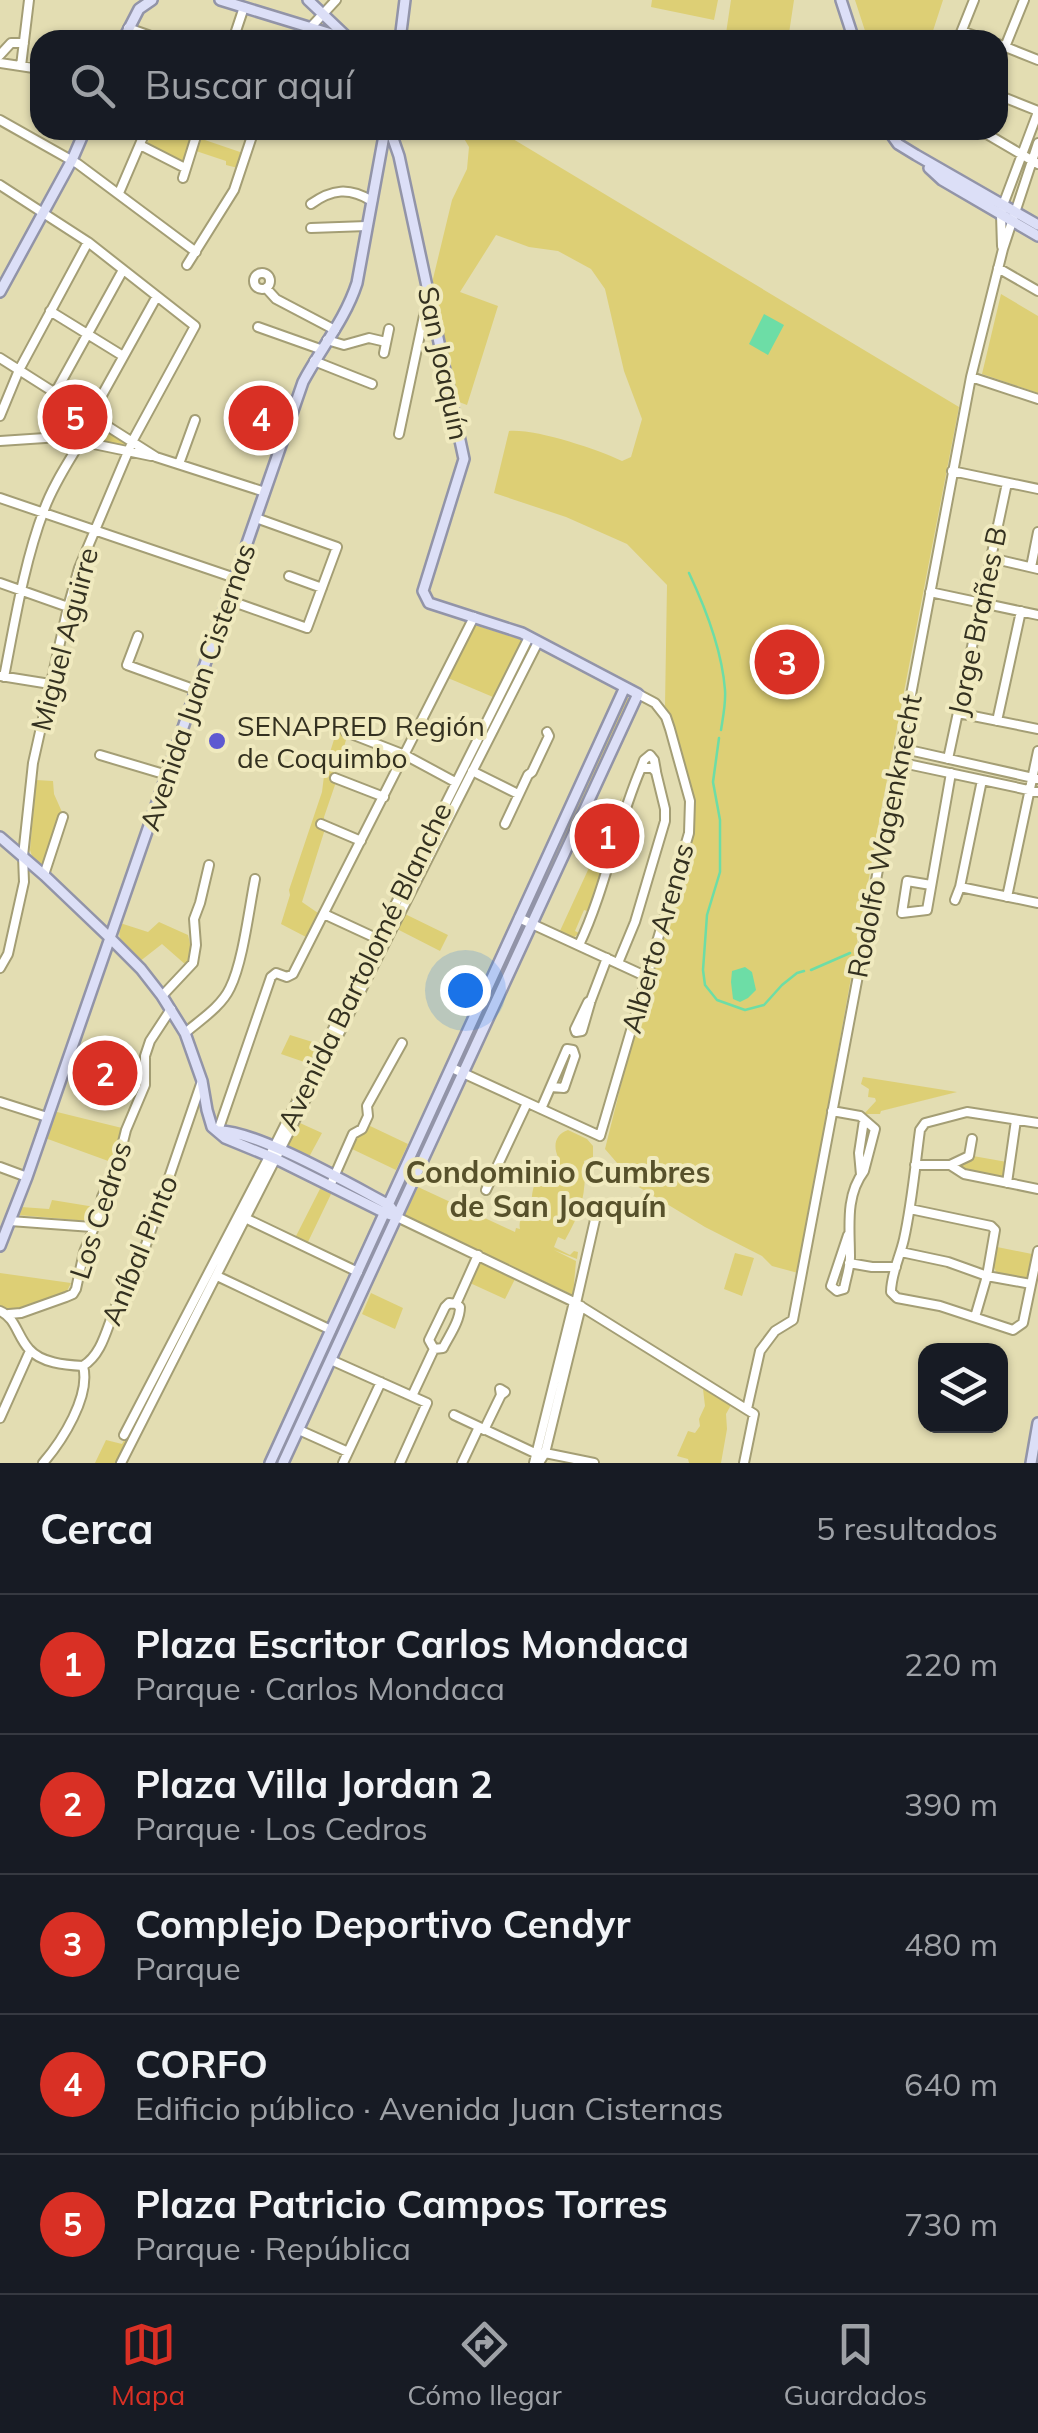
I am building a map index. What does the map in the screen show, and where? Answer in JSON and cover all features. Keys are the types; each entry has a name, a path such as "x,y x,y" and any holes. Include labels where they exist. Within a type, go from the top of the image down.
{"main road":[{"path":"128,28 138,4 152,0"},
{"path":"220,0 317,30"},
{"path":"308,0 339,30"},
{"path":"401,30 405,0"},
{"path":"841,0 851,30"},
{"path":"1,289 81,140"},
{"name":"Avenida Juan Cisternas","path":"1,1240 27,1177 303,382 335,330 357,283 385,140"},
{"name":"San Joaquín","path":"392,140 399,156 464,459 423,592 429,603 534,639 638,694"},
{"path":"895,140 942,180 1038,225"},
{"path":"1013,216 1038,236"},
{"path":"270,1463 625,688"},
{"path":"283,1463 638,694"},
{"path":"0,837 109,936 162,996 185,1033 202,1081 211,1124 225,1138 275,1153 398,1217"},
{"path":"1030,1463 1038,1422"}],"street":[{"path":"21,66 29,0"},
{"path":"310,28 336,0"},
{"path":"962,30 974,0"},
{"path":"1008,33 1024,0"},
{"path":"236,30 244,7"},
{"path":"128,28 134,30"},
{"path":"0,54 8,45 24,44"},
{"path":"1008,48 1038,60"},
{"path":"0,63 30,68"},
{"path":"1008,99 1038,112"},
{"name":"Rodolfo Wagenknecht","path":"1002,249 1002,210 1038,112"},
{"path":"0,120 30,137"},
{"path":"36,140 72,160 196,252"},
{"path":"118,193 142,140"},
{"path":"140,145 184,173 195,140"},
{"path":"186,265 234,190 251,140"},
{"path":"997,140 1035,162"},
{"name":"Rodolfo Wagenknecht","path":"744,1463 760,1350 776,1331 793,1320 971,377 1002,249 1038,144"},
{"path":"0,186 88,242 157,296 91,415"},
{"path":"311,204 344,190 372,201"},
{"path":"311,228 367,226"},
{"path":"0,416 19,370 88,242"},
{"path":"998,268 1038,291"},
{"path":"56,392 123,270"},
{"path":"266,288 276,298 335,330"},
{"name":"Miguel Aguirre","path":"0,968 8,954 24,882 32,771 68,607 94,530 128,451 195,326 157,296"},
{"path":"399,434 425,311 431,302"},
{"path":"50,311 123,356"},
{"path":"258,327 324,345 344,345 369,338 386,342"},
{"path":"384,354 390,329"},
{"path":"0,358 156,456"},
{"path":"314,361 372,384"},
{"path":"971,377 1038,398"},
{"path":"179,464 194,420"},
{"path":"0,440 81,440 156,456 265,492"},
{"path":"50,684 2,677 43,512 81,440"},
{"path":"952,471 1038,489"},
{"name":"Jorge Brañes B","path":"948,759 1007,483"},
{"path":"0,498 235,578"},
{"path":"228,600 307,628 337,548 256,518"},
{"path":"991,558 1034,568 1038,532"},
{"path":"289,576 322,588"},
{"path":"0,583 68,607"},
{"path":"930,592 1038,615"},
{"path":"997,721 1021,612"},
{"path":"218,1131 270,977 293,974 474,617"},
{"path":"138,636 127,665 196,690"},
{"name":"Avenida Bartolomé Blanche","path":"318,1066 472,771 534,639"},
{"name":"Avenida Bartolomé Blanche","path":"124,1435 275,1153 456,782 534,639"},
{"name":"Alberto Arenas","path":"541,1109 600,1136 689,833 691,816 686,786 666,717 654,703 638,694"},
{"path":"958,712 1038,730"},
{"path":"346,732 405,755 456,782"},
{"path":"505,824 549,736 547,732"},
{"path":"900,748 1035,778"},
{"path":"1008,896 1034,791 1038,751"},
{"path":"100,756 167,775"},
{"path":"898,762 1034,791"},
{"path":"579,945 594,912 641,768 652,768 665,820 636,922 618,963"},
{"path":"472,771 518,794"},
{"path":"932,885 907,881 902,914 927,910 932,885 951,773"},
{"path":"336,778 384,796"},
{"path":"956,900 982,780"},
{"path":"44,875 63,817"},
{"path":"321,824 360,841"},
{"path":"162,996 193,963 194,919 209,864"},
{"path":"185,1033 230,990 256,879"},
{"path":"960,887 1038,903"},
{"path":"324,914 378,939"},
{"path":"520,918 645,976"},
{"path":"590,1000 607,958"},
{"name":"Los Cedros","path":"4,1312 20,1313 72,1294 102,1197 145,1085 145,1056 150,1041 171,1009"},
{"path":"332,1181 353,1134 362,1128 368,1116 367,1106 384,1070 391,1066 402,1043"},
{"path":"452,1068 541,1109 568,1049 573,1050 564,1088 551,1087"},
{"name":"Aníbal Pinto","path":"43,1463 82,1396 82,1366 92,1360 101,1346 120,1298 136,1274 202,1081"},
{"path":"0,1102 47,1117"},
{"path":"486,1190 527,1103"},
{"path":"832,1111 860,1116 875,1126 860,1175"},
{"path":"1038,1124 967,1112 925,1123 920,1130 910,1209 892,1292 897,1298 940,1306 1013,1330 1023,1323 1038,1250"},
{"path":"864,1120 860,1175 851,1200 846,1259 895,1271"},
{"path":"1007,1183 1016,1120"},
{"path":"950,1166 969,1156 972,1139"},
{"path":"859,1152 869,1154"},
{"path":"915,1165 950,1166 964,1174 1038,1189"},
{"path":"0,1167 27,1177"},
{"path":"910,1209 990,1226 996,1234 976,1317"},
{"path":"540,1459 597,1211"},
{"path":"242,1216 358,1272"},
{"path":"398,1217 577,1304 751,1412"},
{"path":"10,1221 92,1227"},
{"name":"Avenida Bartolomé Blanche","path":"121,1463 217,1276 228,1244"},
{"path":"901,1252 948,1262 987,1276 1034,1280"},
{"path":"456,1304 478,1255"},
{"path":"217,1276 330,1330"},
{"path":"343,1304 354,1310"},
{"path":"456,1304 460,1313 444,1348 434,1349 429,1340 445,1307 456,1304"},
{"path":"4,1312 30,1351 54,1362 82,1366"},
{"path":"412,1396 434,1349"},
{"path":"0,1418 30,1351"},
{"path":"331,1360 427,1403 400,1463"},
{"path":"343,1463 381,1382"},
{"path":"462,1463 501,1395"},
{"path":"454,1415 540,1459 594,1463"},
{"path":"299,1430 348,1452"}],"shaded area":[{"path":"652,0 718,0 714,20 651,7"},
{"path":"731,0 794,0 790,30 726,30"},
{"path":"855,0 943,0 933,30 865,30"},
{"path":"149,140 190,140 183,161 177,162 147,144"},
{"path":"199,140 205,140 243,153 238,168 196,151"},
{"path":"465,140 515,140 959,407 798,1273 772,1266 762,1256 637,1186 605,1149 633,1037 693,833 693,795 665,706 667,585 627,544 566,517 494,493 509,431 550,436 622,461 631,457 642,419 624,371 605,289 591,269 558,251 529,247 496,235 460,292 498,306 467,405 459,402 432,283 452,200 467,169 469,147"},
{"path":"1001,294 1038,316 1038,393 982,374"},
{"path":"764,314 784,325 768,355 749,344"},
{"path":"67,404 123,439 125,445 56,433"},
{"path":"475,625 522,640 493,697 448,678"},
{"path":"625,699 630,702 530,919 525,917"},
{"path":"338,727 349,730 302,902 318,913 306,937 281,924"},
{"path":"36,780 53,781 62,812 44,868 33,859 30,850"},
{"path":"622,796 590,912 584,910 575,931 579,933 572,939 559,933"},
{"path":"405,914 448,935 440,951 397,929"},
{"path":"159,922 188,935 186,965 162,944 139,962 123,945 120,923 148,932"},
{"path":"520,925 525,927 462,1068 456,1066"},
{"path":"745,967 752,972 756,990 740,1002 733,999 732,971"},
{"path":"290,1035 319,1044 310,1064 281,1054"},
{"path":"75,1047 144,1067 144,1082 132,1099 64,1079"},
{"path":"863,1077 957,1092 880,1114 864,1114 876,1101 868,1097 869,1089 861,1084"},
{"path":"53,1111 122,1128 111,1162 45,1138"},
{"path":"300,1123 322,1133 309,1157 288,1146"},
{"path":"368,1125 408,1144 396,1170 352,1149"},
{"path":"568,1130 593,1146 593,1157 584,1161 584,1193 579,1211 565,1240 558,1237 554,1247 570,1255 578,1252 577,1259 554,1250 576,1261 573,1295 404,1216 418,1187 515,1232 520,1229 522,1218 533,1209 532,1194 541,1172 558,1157 558,1137"},
{"path":"973,1156 1007,1162 1004,1181 964,1172 954,1165"},
{"path":"268,1161 271,1163 117,1463 95,1463 106,1440 122,1444"},
{"path":"322,1185 333,1190 307,1244 295,1238"},
{"path":"52,1200 95,1207 88,1221 18,1215 21,1207 49,1209"},
{"path":"997,1247 1032,1254 1027,1279 997,1273 993,1266"},
{"path":"735,1253 754,1258 742,1296 724,1289"},
{"path":"481,1261 516,1277 505,1299 470,1283"},
{"path":"0,1273 71,1283 66,1293 13,1312 0,1306"},
{"path":"371,1293 403,1308 395,1329 362,1314"},
{"path":"703,1389 731,1405 726,1414 721,1463 689,1463 677,1456 688,1431 695,1433 700,1426 705,1406"}],"waterway":[{"path":"689,573 717,645 725,695 721,730"},
{"path":"719,738 713,782 720,820 720,872 707,915 705,985 717,1000 745,1010 764,1005 782,985 804,971"},
{"path":"811,970 850,953"}],"place":[{"name":"Plaza Patricio Campos Torres","path":"75,417"},
{"name":"CORFO","path":"261,418"},
{"name":"Complejo Deportivo Cendyr","path":"787,662"},
{"name":"SENAPRED Región de Coquimbo","path":"217,741"},
{"name":"Plaza Escritor Carlos Mondaca","path":"607,836"},
{"name":"Plaza Villa Jordan 2","path":"105,1073"}],"district":[{"name":"Condominio Cumbres de San Joaquín","path":"558,1189"}]}
